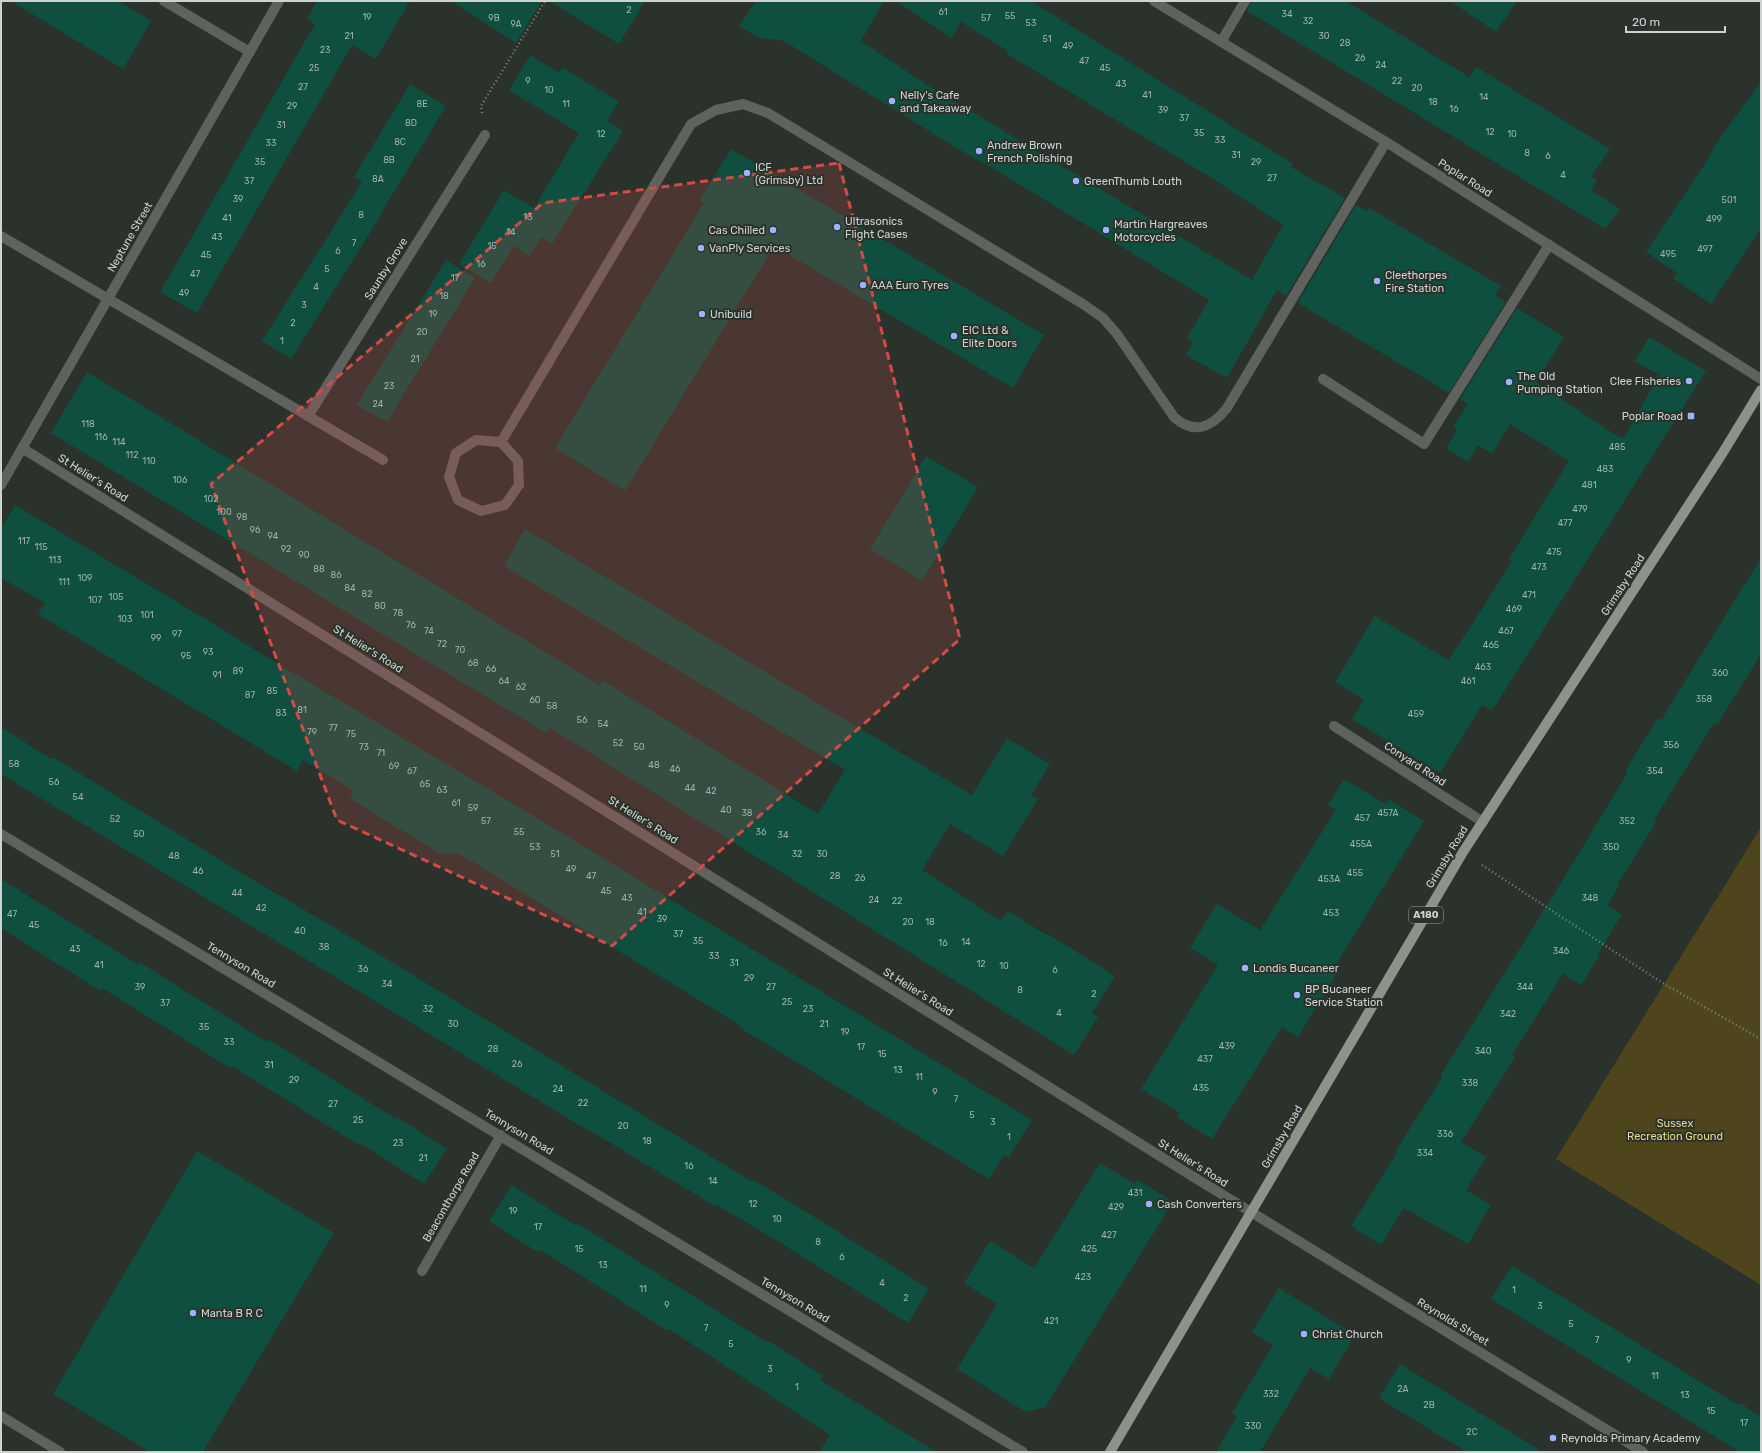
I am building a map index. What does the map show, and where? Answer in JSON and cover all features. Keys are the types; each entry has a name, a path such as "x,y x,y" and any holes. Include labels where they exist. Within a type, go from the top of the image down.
{"main road":[{"name":"Grimsby Road","path":"1110,1452 1463,852 1718,460 1761,390"}],"street":[{"path":"164,1 250,52"},
{"name":"Neptune Street","path":"1,485 279,1"},
{"name":"Poplar Road","path":"1154,1 1386,142 1761,379"},
{"path":"1221,42 1245,1"},
{"path":"501,442 691,124 716,110 743,104 768,113 1083,304 1103,318 1117,334 1174,417 1181,423 1193,428 1205,426 1217,420 1227,408 1386,142"},
{"name":"Saunby Grove","path":"308,416 485,135"},
{"path":"1,236 383,460"},
{"path":"1323,379 1424,444 1549,245"},
{"path":"476,440 501,442 518,461 519,485 505,505 481,511 458,500 449,477 456,453 476,440"},
{"name":"St Helier's Road","path":"22,448 1251,1213"},
{"name":"Conyard Road","path":"1334,726 1483,822"},
{"name":"Tennyson Road","path":"1,834 1023,1452"},
{"name":"Beaconthorpe Road","path":"422,1271 501,1135"},
{"name":"Reynolds Street","path":"1251,1213 1643,1452"},
{"path":"1,1416 60,1452"}],"path":[{"path":"485,135 481,106 545,1"},
{"path":"1463,852 1664,984 1761,1039"}],"highlighted area":[{"path":"839,163 960,639 612,946 337,820 211,484 543,203"}],"green space":[{"name":"Sussex Recreation Ground","path":"1761,827 1761,1285 1556,1159"}],"building":[{"path":"11,1 118,1 151,21 123,69"},
{"path":"317,1 410,1 376,59 352,45 197,313 160,292 315,24 307,19"},
{"path":"451,1 542,1 516,43"},
{"path":"549,1 645,1 619,44"},
{"path":"756,1 884,1 861,41 932,88 1252,280 1283,225 1210,177 1007,54 1008,51 961,22 952,38 896,1 1031,1 1293,164 1291,167 1345,198 1286,296 1277,290 1227,378 1186,355 1193,342 1187,338 1209,300 997,171 953,146 784,41 759,38 739,26"},
{"path":"1251,1 1346,1 1469,77 1476,67 1610,149 1591,177 1597,180 1591,190 1620,209 1605,229 1247,11"},
{"path":"1450,1 1517,1 1496,32"},
{"path":"530,55 559,73 562,67 619,102 607,121 623,131 552,244 541,237 529,256 514,246 491,283 459,264 504,190 534,208 579,133 509,90"},
{"path":"1761,81 1761,228 1711,304 1673,278 1677,273 1646,252 1707,161 1716,144"},
{"path":"410,84 446,106 381,215 291,359 262,341 362,182 354,177"},
{"path":"731,149 1044,335 1013,388 774,246 625,491 555,448 704,203 699,201"},
{"path":"1356,205 1367,211 1369,208 1501,286 1495,295 1506,302 1449,393 1298,303"},
{"path":"446,260 475,278 387,422 357,405"},
{"path":"1517,308 1564,337 1536,382 1619,437 1624,438 1659,375 1635,361 1649,337 1706,371 1492,711 1482,705 1440,773 1352,719 1364,700 1335,682 1375,616 1448,660 1512,561 1509,559 1569,461 1510,424 1492,454 1478,445 1468,462 1446,448 1457,430 1453,427 1468,404 1460,399"},
{"path":"87,372 599,685 602,680 818,814 845,770 504,566 525,529 972,795 1007,738 1050,764 1031,795 1038,799 1003,856 950,824 922,870 1001,921 1008,911 1115,976 1092,1013 1098,1017 1074,1055 550,728 546,733 51,433"},
{"path":"926,456 978,487 922,581 870,549"},
{"path":"15,505 557,830 1032,1120 1009,1157 1004,1155 989,1179 740,1028 741,1026 468,859 457,853 441,854 386,821 350,798 354,791 303,760 297,771 38,614 45,603 1,578 1,528"},
{"path":"1761,558 1761,654 1717,725 1714,723 1654,820 1657,821 1617,885 1619,886 1607,906 1622,914 1598,954 1600,955 1581,985 1563,974 1512,1055 1515,1057 1461,1142 1486,1157 1466,1190 1491,1205 1468,1244 1404,1208 1381,1245 1351,1226 1397,1153 1395,1152 1442,1078 1440,1076 1556,891 1628,772 1625,771 1658,718 1661,720"},
{"path":"1,727 51,759 53,757 235,869 362,944 751,1181 752,1179 929,1289 908,1323 779,1242 715,1204 715,1206 584,1128 1,774"},
{"path":"1344,779 1386,804 1389,799 1424,821 1334,968 1339,970 1298,1037 1282,1027 1212,1139 1177,1117 1180,1113 1141,1089 1218,965 1190,948 1217,904 1260,930 1336,810 1328,805"},
{"path":"1,879 137,964 139,962 267,1042 268,1039 447,1149 424,1184 360,1143 359,1145 232,1066 230,1068 102,988 100,991 1,928"},
{"name":"Manta B R C","path":"197,1151 334,1233 203,1452 150,1452 53,1394"},
{"path":"1100,1163 1135,1184 1138,1180 1173,1202 1045,1407 1026,1412 957,1369 997,1304 964,1283 990,1241 1034,1268"},
{"path":"512,1185 576,1226 577,1223 768,1343 769,1341 823,1376 820,1380 936,1452 819,1452 830,1435 669,1329 668,1331 541,1250 539,1253 489,1221"},
{"path":"1512,1266 1738,1405 1740,1403 1761,1417 1761,1452 1740,1452 1491,1299"},
{"path":"1279,1288 1355,1335 1329,1379 1310,1368 1260,1452 1216,1452 1237,1416 1232,1413 1273,1345 1252,1332"},
{"path":"1400,1364 1543,1452 1467,1452 1437,1434 1379,1398"}],"place":[{"name":"Nelly's Cafe and Takeaway","path":"892,101"},
{"name":"Andrew Brown French Polishing","path":"979,151"},
{"name":"ICF (Grimsby) Ltd","path":"747,173"},
{"name":"GreenThumb Louth","path":"1076,181"},
{"name":"Ultrasonics Flight Cases","path":"837,227"},
{"name":"Cas Chilled","path":"773,230"},
{"name":"Martin Hargreaves Motorcycles","path":"1106,230"},
{"name":"VanPly Services","path":"701,248"},
{"name":"Cleethorpes Fire Station","path":"1377,281"},
{"name":"AAA Euro Tyres","path":"863,285"},
{"name":"Unibuild","path":"702,314"},
{"name":"EIC Ltd & Elite Doors","path":"954,336"},
{"name":"Clee Fisheries","path":"1689,381"},
{"name":"The Old Pumping Station","path":"1509,382"},
{"name":"Poplar Road","path":"1691,416"},
{"name":"Londis Bucaneer","path":"1245,968"},
{"name":"BP Bucaneer Service Station","path":"1297,995"},
{"name":"Cash Converters","path":"1149,1204"},
{"name":"Manta B R C","path":"193,1313"},
{"name":"Christ Church","path":"1304,1334"},
{"name":"Reynolds Primary Academy","path":"1553,1438"}]}
